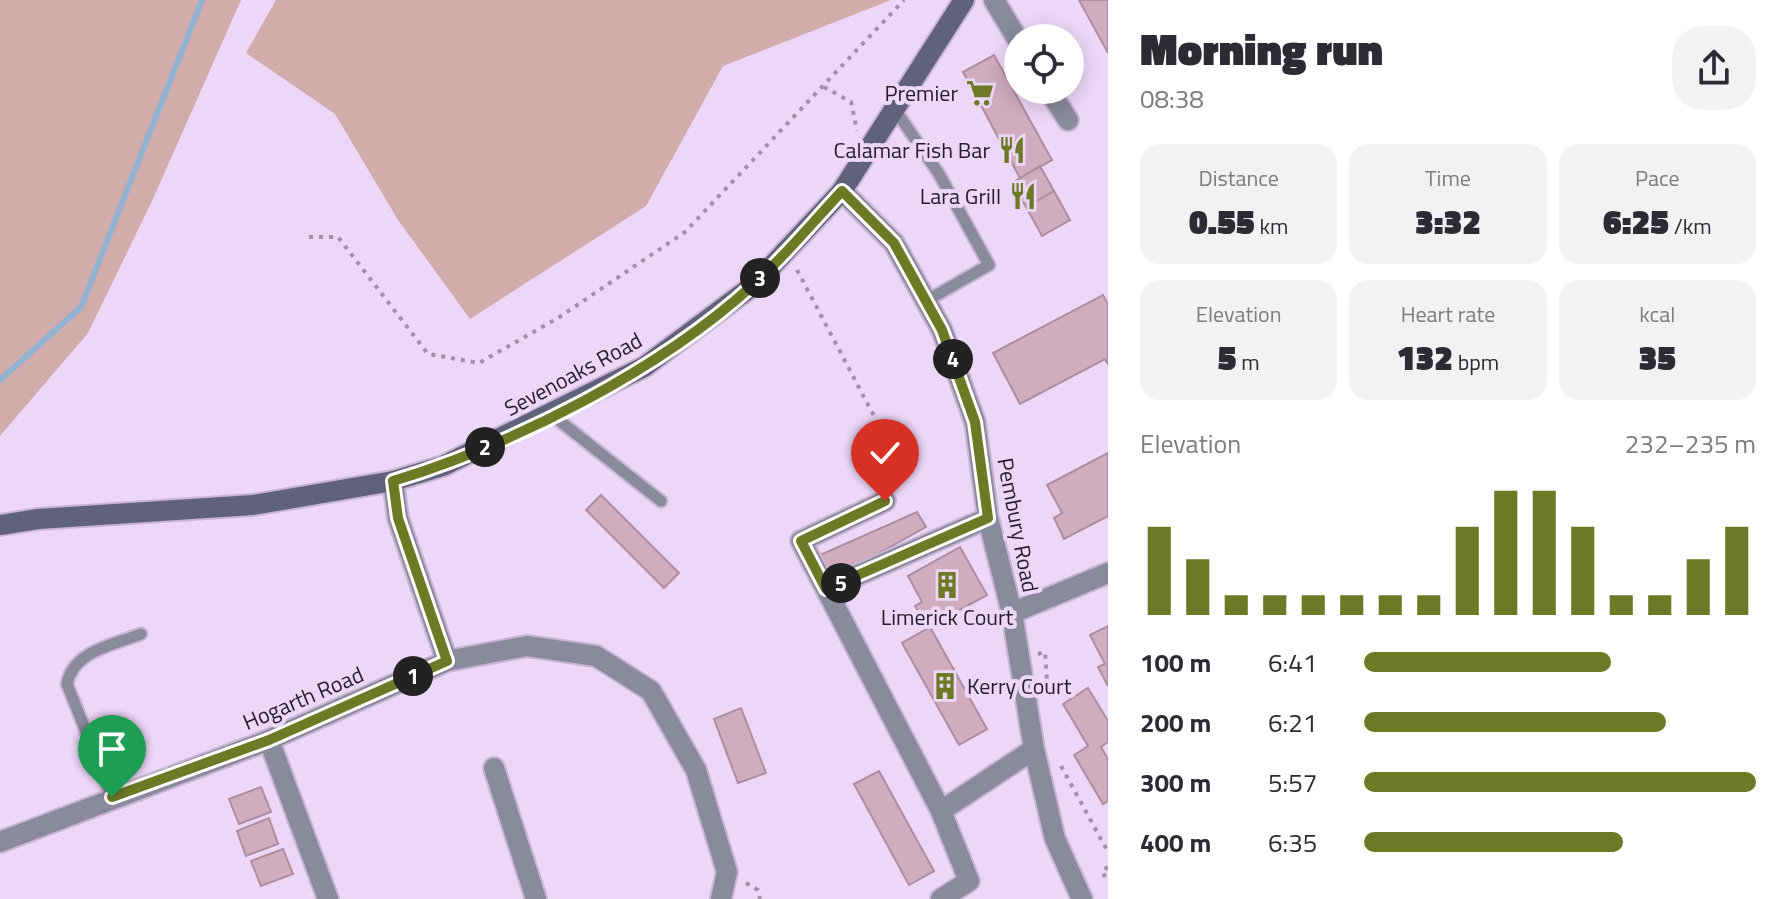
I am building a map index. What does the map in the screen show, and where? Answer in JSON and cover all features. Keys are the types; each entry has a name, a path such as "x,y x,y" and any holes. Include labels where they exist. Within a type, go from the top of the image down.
{"street":[{"name":"Sevenoaks Road","path":"0,525 38,519 253,505 393,481 443,466 552,415 644,367 754,285 842,191 964,0"},
{"path":"994,0 1008,24"},
{"path":"1058,104 1068,120"},
{"name":"Pembury Road","path":"842,191 894,243 942,330 975,422 988,518 1012,613 1034,749 1055,839 1082,899"},
{"path":"393,481 398,518 447,661"},
{"path":"885,501 801,541 941,811 969,881 941,899"},
{"path":"826,589 988,518"},
{"path":"1012,613 1108,573"},
{"name":"Hogarth Road","path":"0,842 269,740 447,661 527,646 596,656 651,691 696,770 727,872 721,899"},
{"path":"269,740 328,899"},
{"path":"941,811 1034,749"},
{"path":"494,768 536,899"}],"lane":[{"path":"894,108 939,174 989,265 926,301"},
{"path":"552,415 661,501"},
{"path":"112,797 67,684 69,669 80,659 141,634"}],"path":[{"path":"309,237 338,237 428,354 479,363 558,318 685,232 904,0"},
{"path":"824,87 851,102 859,140"},
{"path":"786,250 893,452"},
{"path":"1019,659 1045,652 1049,708"},
{"path":"1059,762 1108,852"},
{"path":"1108,867 1102,871 1108,882"}],"shaded area":[{"path":"0,0 241,0 152,201 88,333 0,436"},
{"path":"276,0 891,0 723,66 646,206 470,319 398,220 335,114 246,53"}],"building":[{"path":"1079,0 1108,0 1108,53"},
{"path":"994,55 1004,73 1004,104 1021,104 1052,160 1020,178 963,72"},
{"path":"1040,166 1054,191 1026,207 1012,183"},
{"path":"1054,191 1070,220 1042,236 1026,207"},
{"path":"1103,295 1108,304 1108,364 1105,359 1020,404 993,353"},
{"path":"1108,453 1108,516 1064,539 1054,518 1062,513 1047,485"},
{"path":"601,495 679,573 664,588 586,510"},
{"path":"917,512 926,527 829,581 820,555"},
{"name":"Limerick Court","path":"960,547 987,595 927,628 915,606 922,602 908,576"},
{"path":"1108,626 1108,686 1098,667 1105,664 1090,635"},
{"name":"Kerry Court","path":"930,627 987,729 959,745 902,643"},
{"path":"1088,688 1108,721 1108,742 1101,747 1108,759 1108,801 1103,804 1074,755 1088,746 1063,704"},
{"path":"741,708 766,773 738,783 714,719"},
{"path":"879,771 934,871 909,885 854,784"},
{"path":"261,787 271,812 239,824 229,799"},
{"path":"269,818 278,844 246,856 237,831"},
{"path":"283,849 293,874 261,886 251,861"}],"waterway":[{"path":"0,380 81,307 202,0"}],"place":[{"name":"Premier","path":"980,93"},
{"name":"Calamar Fish Bar","path":"1012,150"},
{"name":"Lara Grill","path":"1023,196"},
{"name":"Limerick Court","path":"947,585"},
{"name":"Kerry Court","path":"945,686"}],"route":[{"path":"112,797 269,740 447,661 398,518 393,481 443,466 552,415 644,367 754,285 842,191 894,243 942,330 975,422 988,518 826,589 801,541 885,501"}]}
